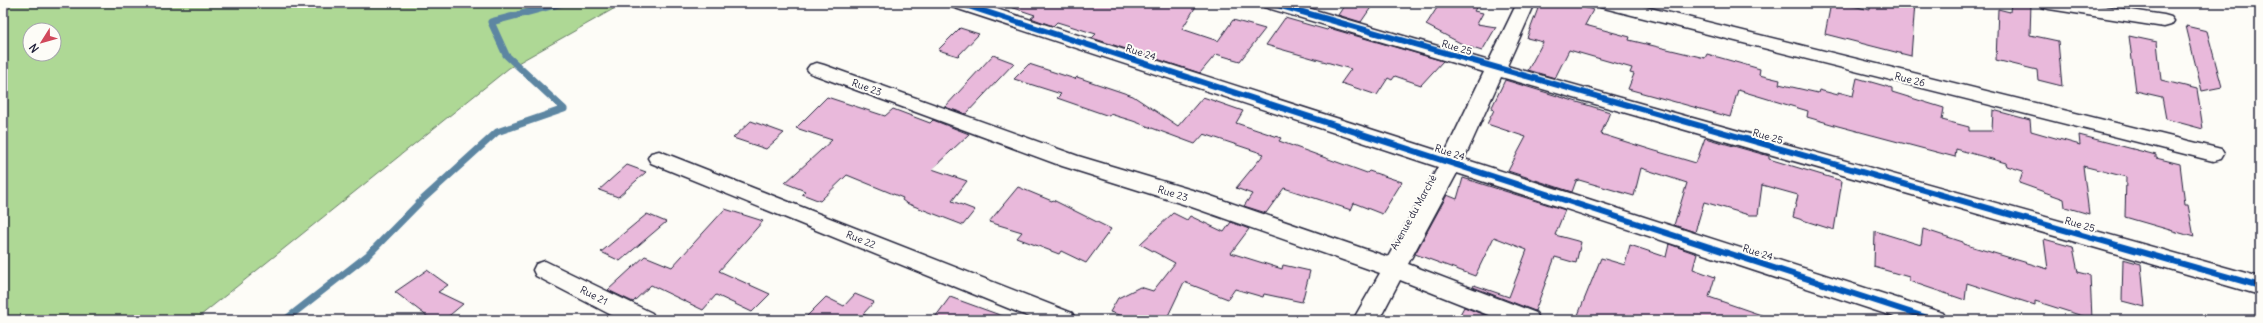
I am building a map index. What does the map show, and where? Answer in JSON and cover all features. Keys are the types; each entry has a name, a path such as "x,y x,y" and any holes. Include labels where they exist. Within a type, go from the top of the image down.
{"street":[{"name":"Rue 24","path":"959,3 1934,320"},
{"name":"Rue 25","path":"1271,3 1496,69 2260,286"},
{"name":"Avenue du Marché","path":"1366,320 1451,163 1526,3"},
{"name":"Rue 26","path":"1607,3 2213,154"},
{"path":"2049,3 2164,21"},
{"name":"Rue 23","path":"817,69 1070,161 1194,199 1393,268 1527,320"},
{"name":"Rue 22","path":"660,158 1063,320"},
{"name":"Rue 21","path":"545,270 643,320"}],"green space":[{"path":"3,3 624,3 509,68 195,320 3,320"}],"building":[{"path":"1012,3 1198,3 1182,29 1218,41 1233,20 1265,29 1240,61 1216,54 1200,73 1092,38 1096,34 1057,22 1053,26 1031,18 1035,15 1011,7"},
{"path":"1346,3 1374,3 1361,22 1338,15"},
{"path":"1440,3 1479,3 1474,11 1483,13 1477,24 1496,27 1482,51 1466,46 1426,25"},
{"path":"1540,3 1569,3 1593,10 1585,25 1630,37 1629,40 1705,58 1707,54 1760,69 1759,75 1780,80 1779,84 1818,93 1819,90 1838,95 1838,92 1853,96 1857,78 1892,88 1892,92 1944,108 1942,120 1969,127 1969,131 1992,131 1993,110 2030,120 2031,131 2080,145 2079,135 2156,155 2156,158 2180,164 2185,205 2188,205 2194,237 2125,217 2126,177 2083,166 2089,214 2065,207 2064,199 2019,183 2023,171 2007,166 2006,163 1956,149 1955,157 1838,126 1807,117 1808,111 1738,90 1730,117 1628,89 1634,74 1630,73 1632,68 1569,50 1555,78 1528,70 1543,42 1527,38"},
{"path":"1831,3 1840,3 1870,10 1870,3 1915,3 1911,56 1825,34"},
{"path":"2011,3 2031,3 2030,35 2058,41 2062,86 2038,80 2037,70 1996,60 1998,9 2010,12"},
{"path":"1285,18 1327,30 1329,28 1443,61 1421,85 1395,76 1392,80 1388,78 1377,95 1341,83 1351,69 1266,45"},
{"path":"2186,26 2207,31 2222,87 2202,91"},
{"path":"960,28 979,34 958,56 938,50"},
{"path":"2129,36 2157,42 2161,80 2197,89 2203,129 2166,119 2162,97 2136,91"},
{"path":"993,55 1014,63 966,114 945,107"},
{"path":"1029,64 1075,79 1077,77 1133,96 1178,126 1203,97 1243,111 1236,123 1281,138 1279,141 1367,173 1369,171 1402,182 1382,214 1354,203 1351,210 1284,188 1266,213 1244,206 1252,194 1236,188 1264,154 1204,134 1195,144 1133,121 1110,114 1109,116 1057,98 1061,94 1014,79"},
{"path":"1505,80 1610,112 1601,134 1652,150 1696,163 1705,138 1769,156 1769,159 1842,181 1834,230 1793,217 1798,195 1762,185 1758,215 1749,215 1704,202 1695,232 1674,225 1687,183 1641,168 1634,196 1579,180 1576,181 1572,192 1508,171 1526,137 1487,124 1494,110 1491,109"},
{"path":"827,97 885,116 893,109 930,123 933,120 969,134 932,169 967,181 952,201 975,210 963,225 906,203 902,200 903,198 847,175 820,201 802,194 805,191 785,183 832,140 796,128"},
{"path":"751,121 784,133 766,149 733,138"},
{"path":"627,165 646,172 618,197 599,190"},
{"path":"1463,178 1565,210 1555,235 1581,242 1576,263 1555,257 1535,311 1473,287 1474,285 1509,297 1527,250 1494,237 1475,276 1415,254 1447,195 1457,199"},
{"path":"1018,187 1052,201 1053,200 1111,229 1086,263 1061,251 1059,254 1017,238 1022,232 989,222"},
{"path":"725,209 763,221 719,271 770,294 752,312 716,295 703,310 651,285 633,302 608,290 645,256 672,267"},
{"path":"1173,213 1187,220 1190,216 1224,232 1231,222 1249,229 1231,253 1282,269 1283,265 1310,271 1302,302 1264,294 1263,297 1235,289 1228,299 1184,282 1166,320 1148,315 1145,320 1134,320 1110,312 1118,298 1140,287 1153,291 1175,263 1140,244"},
{"path":"647,214 666,222 620,261 601,252"},
{"path":"1923,229 1963,242 1963,244 2048,269 2044,239 2073,247 2078,272 2090,275 2092,319 2035,301 2035,305 1967,283 1965,300 1909,281 1909,277 1874,267 1875,231 1921,245"},
{"path":"1669,244 1697,254 1693,269 1715,277 1709,297 1767,317 1767,320 1576,320 1601,258 1625,265 1630,245 1666,257"},
{"path":"2123,259 2141,264 2145,307 2122,301"},
{"path":"427,270 448,285 438,292 463,304 444,320 432,320 395,292"},
{"path":"855,294 874,302 863,314 877,320 803,320 826,297 844,306"},
{"path":"950,297 1008,318 1008,320 933,320"},
{"path":"1464,307 1497,320 1457,320"}],"waterway":[{"path":"285,320 368,255 422,200 497,132 564,109 506,55 491,22 562,3"}],"cycle path":[{"path":"959,3 1934,320"},
{"path":"1271,3 1496,69 2260,286"}]}
